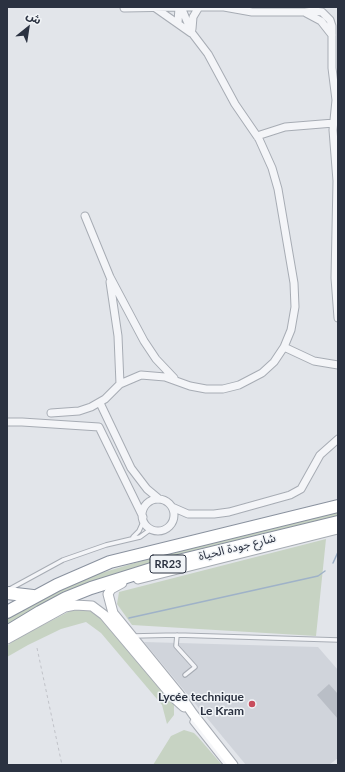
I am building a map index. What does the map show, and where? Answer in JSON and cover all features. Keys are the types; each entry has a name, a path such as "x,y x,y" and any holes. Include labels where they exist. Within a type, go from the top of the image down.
{"highway":[{"name":"شارع جودة الحياة","path":"7,612 35,596 86,572 116,561 338,506"},
{"name":"شارع جودة الحياة","path":"7,632 66,598 98,585 174,562 338,522"},
{"path":"7,592 35,596"}],"street":[{"path":"153,7 192,33"},
{"path":"178,23 181,7"},
{"path":"51,413 79,411 100,403 120,384 134,377 149,374 165,376 206,389 223,389 239,385 262,373 274,362 284,347 291,330 294,317 294,283 276,179 268,157 257,136 236,104 208,54 192,33 181,7"},
{"path":"192,33 192,22 199,7"},
{"path":"124,8 224,7 252,12 318,11 325,14 331,23 332,68 336,100 333,137 337,181 335,268 338,318"},
{"path":"257,136 285,127 334,123"},
{"path":"85,216 106,268 149,350 166,371 178,381"},
{"path":"106,268 114,304 118,336 120,384"},
{"path":"114,304 123,301"},
{"path":"284,347 314,361 338,364"},
{"path":"100,403 131,468 147,489 159,500"},
{"path":"7,422 35,422 99,427 143,519 151,529 163,530 170,526 174,515 172,507"},
{"path":"173,521 188,514 229,512 290,495 300,488 320,455 338,439"},
{"path":"143,519 144,510 148,503 147,489"},
{"path":"135,501 148,503 164,500 172,507 188,514"},
{"path":"128,638 110,608 108,594 114,586 243,551 338,529"},
{"path":"7,639 65,607 75,605 92,606 128,638 180,694 193,715 233,765"}],"lane":[{"path":"133,537 138,531 143,519"},
{"path":"7,592 63,560 143,535 151,529"},
{"path":"128,638 177,635 338,640"},
{"path":"177,635 176,646 195,667 185,675"},
{"path":"193,715 192,722 226,765"}],"path":[{"path":"37,648 62,765"}],"shaded area":[{"path":"144,642 318,647 338,670 338,758 329,765 246,765"}],"green space":[{"path":"338,511 338,520 140,571 7,630 7,619 59,590 88,577 138,562"},
{"path":"326,539 316,636 132,625 117,604 119,592"},
{"path":"82,609 91,610 97,613 174,703 174,715 167,724 162,705 101,633 86,622 61,629 7,657 7,646 16,639 70,611"},
{"path":"184,730 194,733 222,765 153,765 171,736"}],"building":[{"path":"329,684 338,694 338,719 317,695"}],"waterway":[{"path":"333,563 338,552"},
{"path":"129,618 318,576 325,571"}],"place":[{"name":"Lycée technique Le Kram","path":"252,704"}]}
